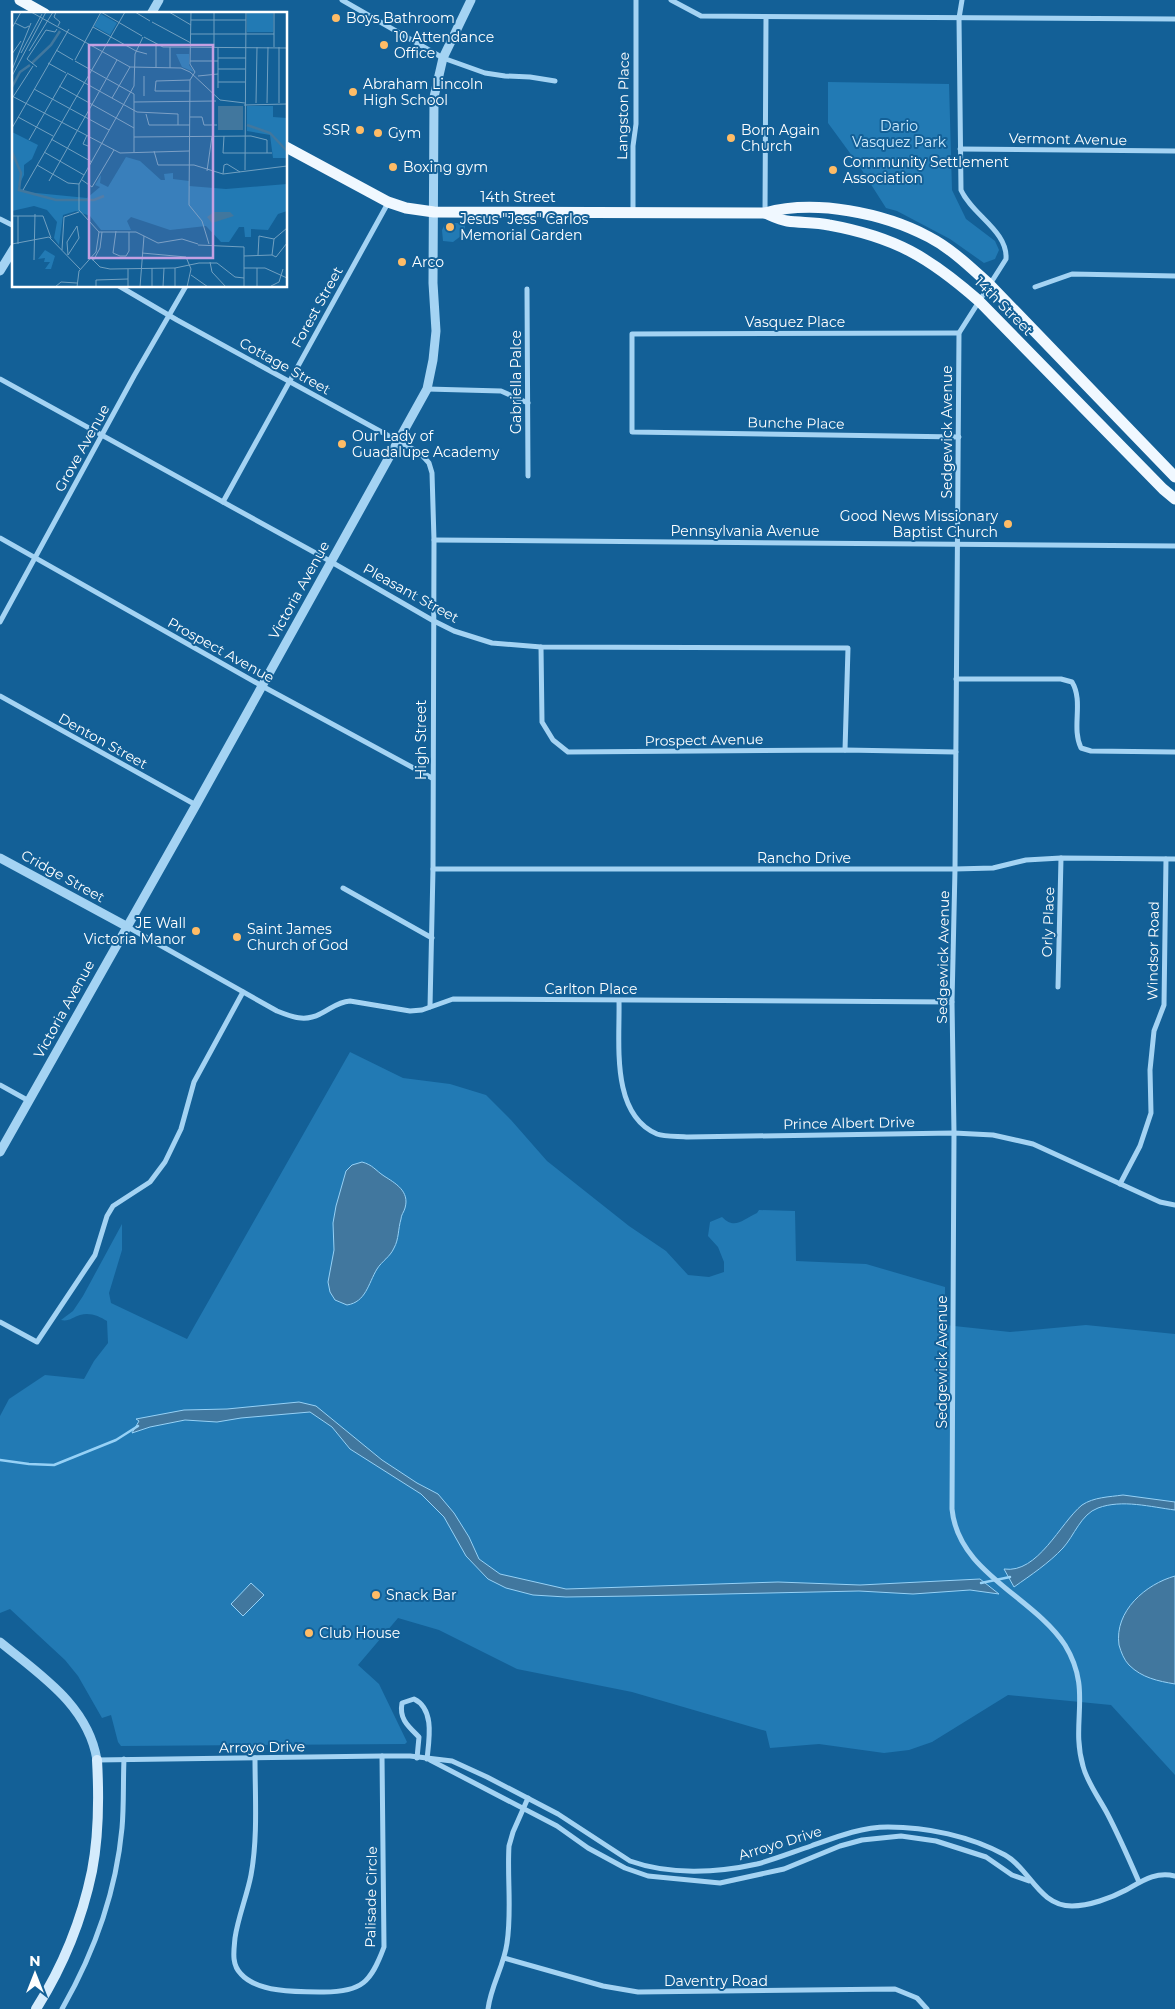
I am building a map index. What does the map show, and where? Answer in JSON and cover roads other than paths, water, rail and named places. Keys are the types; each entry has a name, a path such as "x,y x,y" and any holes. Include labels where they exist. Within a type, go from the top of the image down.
{"main road":[{"path":"20,0 42,12"},
{"name":"14th Street","path":"288,148 388,202 406,208 434,212 765,213 781,209 816,209 871,215 930,237 959,257 989,284 1175,477"},
{"name":"14th Street","path":"765,213 785,221 828,224 893,242 930,261 979,301 1175,499"},
{"path":"36,2009 48,1990 66,1952 86,1894 92,1870 97,1825 97,1760"}],"street":[{"path":"152,12 159,0"},
{"path":"342,0 443,58 485,73 554,81"},
{"name":"Victoria Avenue","path":"0,1152 196,805 427,389 436,331 433,283 434,97 443,58 471,0"},
{"name":"Langston Place","path":"633,212 633,146 636,124 636,0"},
{"path":"672,0 701,16 1175,19"},
{"path":"959,333 1006,260 1007,249 1001,239 966,201 961,190 959,18 962,0"},
{"path":"765,213 766,17"},
{"name":"Vermont Avenue","path":"960,149 1175,151"},
{"name":"Forest Street","path":"223,502 388,202"},
{"path":"0,219 12,225"},
{"path":"0,270 12,251"},
{"path":"1035,287 1072,274 1175,276"},
{"name":"Cottage Street","path":"122,288 169,316 420,453 429,463 432,473"},
{"name":"Grove Avenue","path":"0,622 34,557 185,288"},
{"name":"Gabriella Palce","path":"527,289 528,476"},
{"name":"Vasquez Place","path":"632,432 632,334 959,333"},
{"name":"Sedgewick Avenue","path":"959,333 955,870 952,1002 954,1133 952,1516 961,1543 1000,1584 1051,1626 1073,1660 1079,1678 1081,1697 1078,1743 1084,1769 1114,1826 1139,1882"},
{"name":"Pleasant Street","path":"0,379 454,631 492,642 541,647 848,648 845,750"},
{"path":"427,389 501,391 528,403"},
{"name":"Bunche Place","path":"632,432 959,437"},
{"name":"High Street","path":"430,1007 433,869 432,620 434,540 432,473"},
{"name":"Prospect Avenue","path":"0,538 262,686 432,778"},
{"name":"Pennsylvania Avenue","path":"434,540 1175,546"},
{"name":"Prospect Avenue","path":"541,647 542,722 553,740 568,752 845,750 956,752"},
{"path":"956,679 1061,679 1072,682 1077,691 1077,739 1081,748 1091,751 1175,752"},
{"name":"Denton Street","path":"0,696 196,805"},
{"name":"Cridge Street","path":"0,858 243,992"},
{"name":"Rancho Drive","path":"433,869 955,870 993,868 1026,860 1061,858 1175,859"},
{"name":"Orly Place","path":"1058,987 1061,858"},
{"name":"Windsor Road","path":"1120,1184 1140,1146 1151,1113 1150,1070 1154,1031 1164,1005 1166,859"},
{"path":"343,888 432,938"},
{"path":"0,1322 37,1342 95,1255 107,1216 113,1206 150,1182 164,1162 182,1129 194,1082 243,992"},
{"name":"Carlton Place","path":"243,992 277,1011 302,1019 321,1014 341,1002 350,1001 410,1011 430,1007 453,999 952,1002"},
{"name":"Prince Albert Drive","path":"619,1001 620,1078 628,1106 642,1124 658,1134 688,1137 954,1133 992,1136 1033,1144 1160,1202 1175,1205"},
{"path":"0,1085 29,1101"},
{"path":"0,1642 60,1692 76,1708 89,1730 97,1760"},
{"path":"417,1758 419,1737 404,1722 401,1715 402,1703 414,1699 420,1702 425,1710 431,1730 427,1759"},
{"name":"Arroyo Drive","path":"97,1760 382,1756 452,1761 558,1814 630,1861 654,1868 698,1870 734,1868 759,1863 858,1830 887,1827 920,1828 955,1835 981,1844 1006,1856 1022,1868 1030,1881 1047,1898 1055,1903 1071,1906 1084,1905 1124,1891 1158,1874 1175,1876"},
{"name":"Palisade Circle","path":"255,1758 254,1850 251,1874 236,1933 233,1953 235,1964 241,1974 253,1982 266,1987 295,1992 340,1992 358,1987 375,1971 384,1947 382,1756"},
{"path":"62,2009 90,1957 113,1883 122,1827 124,1759"},
{"name":"Arroyo Drive","path":"427,1759 557,1826 588,1848 639,1874 666,1879 720,1883 784,1869 840,1846 862,1840 901,1836 936,1841 986,1857 1012,1874 1030,1881"},
{"path":"488,2009 490,1993 504,1958 508,1942 509,1846 528,1798"},
{"name":"Daventry Road","path":"504,1958 604,1986 638,1992 895,1990 917,1998 927,2009"}],"waterway":[{"path":"0,1460 54,1465 116,1440 138,1426"},
{"path":"981,1583 1010,1577"}],"place":[{"name":"Boys Bathroom","path":"336,18"},
{"name":"10 Attendance Office","path":"384,45"},
{"name":"Abraham Lincoln High School","path":"353,92"},
{"name":"SSR","path":"360,130"},
{"name":"Gym","path":"378,133"},
{"name":"Born Again Church","path":"731,138"},
{"name":"Boxing gym","path":"393,167"},
{"name":"Community Settlement Association","path":"833,170"},
{"name":"Jesus \"Jess\" Carlos Memorial Garden","path":"450,227"},
{"name":"Arco","path":"402,262"},
{"name":"Our Lady of Guadalupe Academy","path":"342,444"},
{"name":"Good News Missionary Baptist Church","path":"1008,524"},
{"name":"JE Wall Victoria Manor","path":"196,931"},
{"name":"Saint James Church of God","path":"237,937"},
{"name":"Snack Bar","path":"376,1595"},
{"name":"Club House","path":"309,1633"}],"park label":[{"name":"Dario Vasquez Park","path":"899,134"}]}
